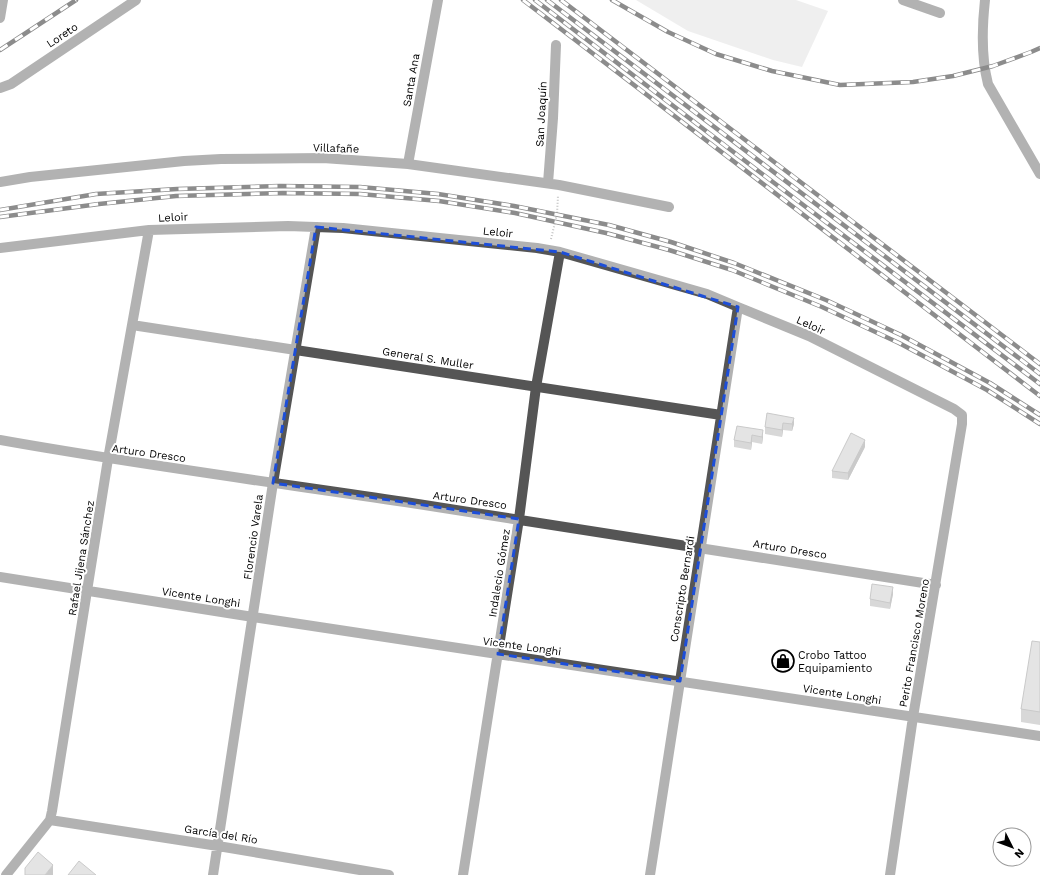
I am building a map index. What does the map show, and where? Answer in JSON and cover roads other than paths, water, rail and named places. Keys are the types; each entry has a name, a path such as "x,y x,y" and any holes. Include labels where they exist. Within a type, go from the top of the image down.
{"street":[{"path":"0,18 3,0"},
{"name":"Loreto","path":"0,88 11,84 136,0"},
{"name":"Santa Ana","path":"408,164 438,0"},
{"path":"903,0 940,13"},
{"path":"985,0 983,15 984,68 988,84 1040,174"},
{"name":"San Joaquín","path":"554,184 556,45"},
{"name":"Villafañe","path":"0,182 30,177 184,161 221,159 323,158 408,164 554,184 669,207"},
{"name":"Leloir","path":"0,248 149,230 256,226 343,228 537,248 560,252 707,294 832,347 954,409 962,415"},
{"name":"Florencio Varela","path":"213,875 254,617 273,482 294,350 316,227"},
{"name":"Rafael Jijena Sánchez","path":"6,875 50,820 108,459 149,230"},
{"name":"Indalecio Gómez","path":"463,875 519,519 536,387 560,252"},
{"name":"Conscripto Bernardi","path":"650,875 738,307"},
{"name":"General S. Muller","path":"132,324 721,415"},
{"name":"Perito Francisco Moreno","path":"890,875 913,717 936,585 962,424 962,415"},
{"name":"Arturo Dresco","path":"0,440 108,459 519,519 936,585"},
{"name":"Vicente Longhi","path":"0,576 254,617 1040,736"},
{"name":"García del Río","path":"50,820 218,846 389,875"}],"railway":[{"path":"0,50 76,0"},
{"path":"523,0 1040,396"},
{"path":"535,0 1040,384"},
{"path":"547,0 1040,374"},
{"path":"561,0 1040,364"},
{"path":"612,0 668,32 716,54 772,71 840,85 913,82 953,76 993,66 1040,48"},
{"path":"0,210 96,194 177,189 280,186 360,187 438,194 514,206 609,225 671,242 734,263 826,300 901,335 990,383 1040,415"},
{"path":"0,217 176,196 283,193 360,194 439,201 515,213 606,233 669,250 732,270 822,307 899,343 987,390 1040,424"}],"place":[{"name":"Crobo Tattoo Equipamiento","path":"783,661"}]}
